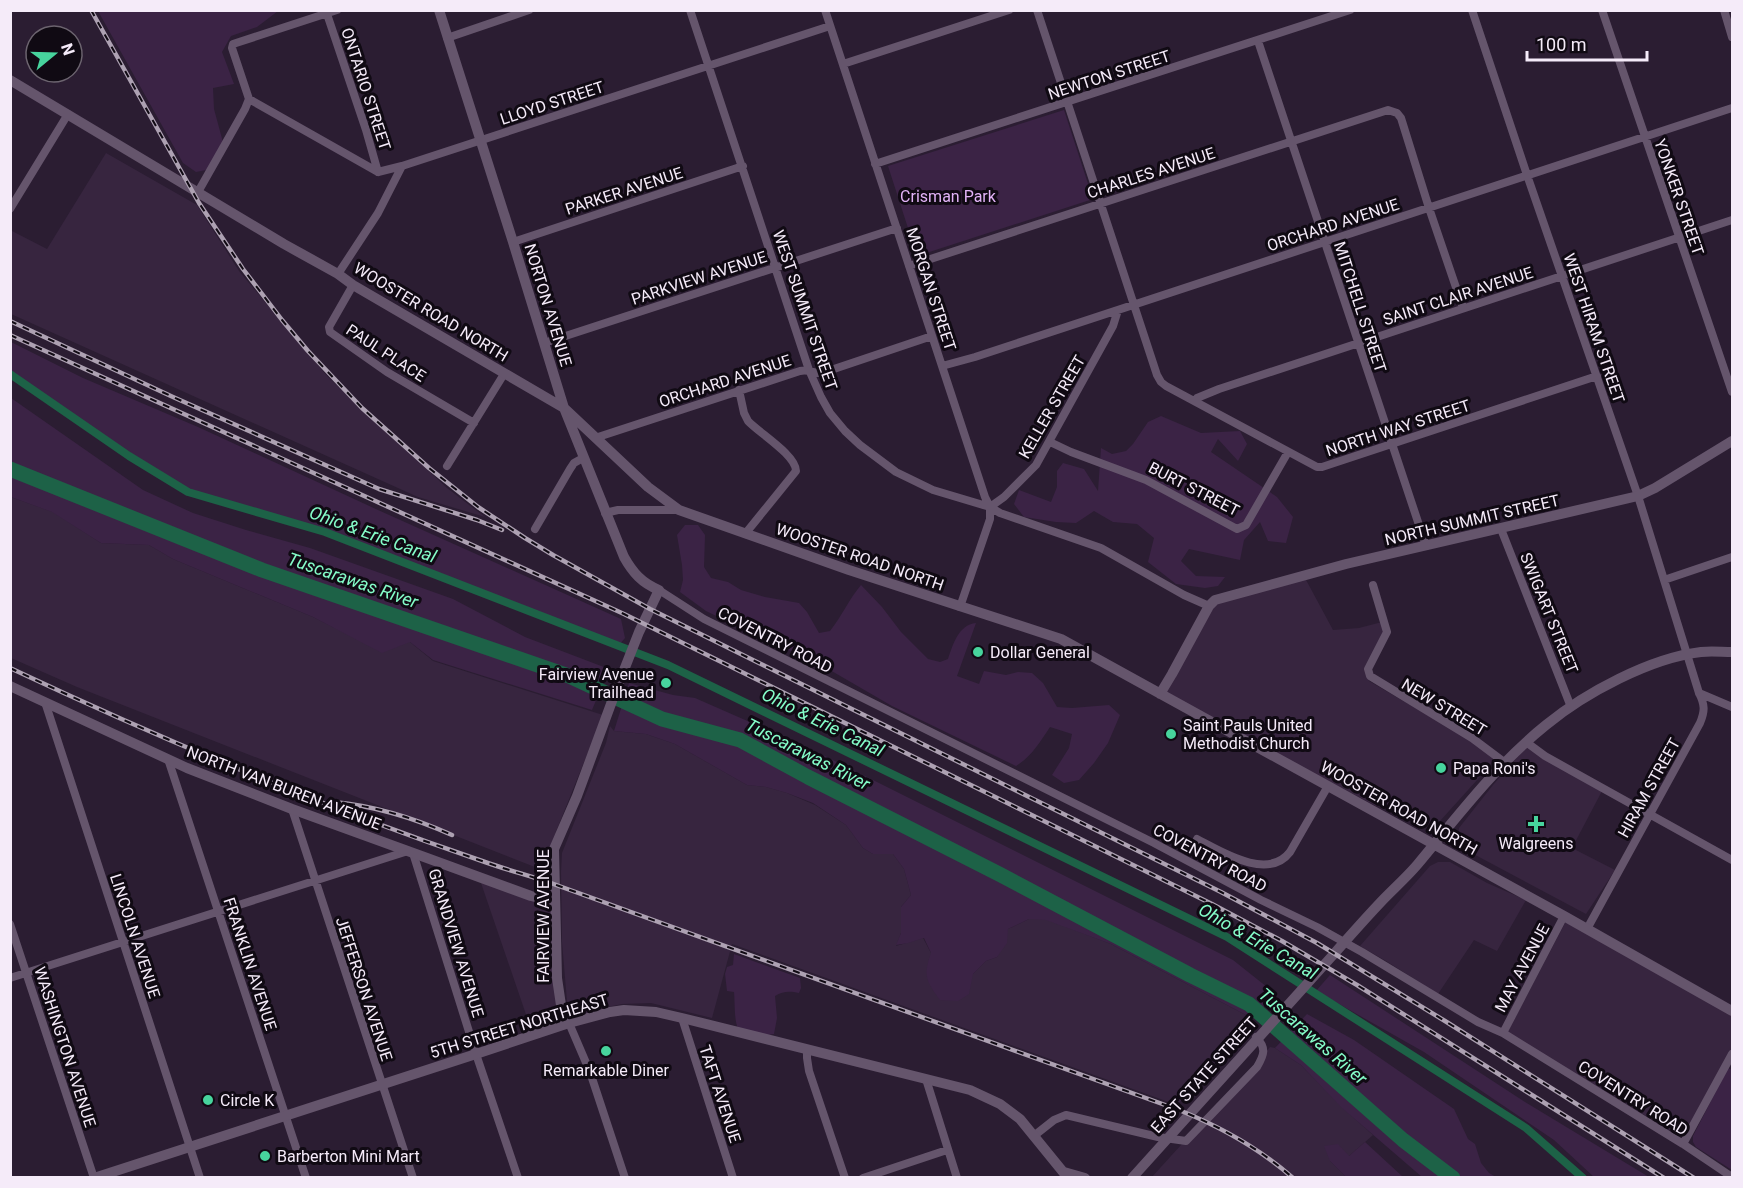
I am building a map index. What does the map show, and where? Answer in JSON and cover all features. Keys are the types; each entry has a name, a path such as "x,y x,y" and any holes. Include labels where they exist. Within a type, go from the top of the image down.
{"main road":[{"name":"NORTON AVENUE","path":"439,10 564,408 605,513 632,570 639,579 659,590"},
{"name":"WOOSTER ROAD NORTH","path":"10,80 564,408 648,487 679,510 960,607 1061,639 1732,1011"},
{"name":"NORTH SUMMIT STREET","path":"1209,606 1215,600 1223,597 1289,579 1638,496 1732,441"},
{"name":"FAIRVIEW AVENUE","path":"569,1023 562,1012 558,990 554,849 577,796 639,632 659,590"},
{"path":"1160,694 1209,606"},
{"name":"EAST STATE STREET","path":"1134,1175 1371,912 1416,866 1504,762 1526,742 1571,707 1642,668 1702,652 1732,652"},
{"name":"NORTH VAN BUREN AVENUE","path":"10,686 168,759 292,809 531,896 555,902"},
{"name":"5TH STREET NORTHEAST","path":"94,1177 569,1023 624,1010 656,1012 682,1018 970,1090 993,1100 1020,1119 1066,1175"},
{"path":"1066,1175 1085,1178"},
{"path":"1120,1178 1134,1175"}],"street":[{"path":"202,192 249,99 232,48 233,44 337,10"},
{"path":"447,38 529,10"},
{"name":"WEST SUMMIT STREET","path":"690,10 809,369 821,397 844,430 896,472 920,484 1101,548 1184,595 1209,606"},
{"name":"MORGAN STREET","path":"825,10 990,507"},
{"path":"843,64 1009,10"},
{"name":"NORTH WAY STREET","path":"1037,10 1134,304 1161,382 1166,386 1288,452 1317,467 1322,467 1597,376"},
{"name":"NEWTON STREET","path":"875,164 1350,10"},
{"name":"WEST HIRAM STREET","path":"1473,10 1527,175 1638,496 1687,655"},
{"name":"YONKER STREET","path":"1602,10 1732,392"},
{"path":"1724,10 1732,37"},
{"name":"ONTARIO STREET","path":"327,14 378,172"},
{"name":"LLOYD STREET","path":"378,172 830,26"},
{"name":"MITCHELL STREET","path":"1258,41 1426,546"},
{"path":"249,99 378,172"},
{"name":"ORCHARD AVENUE","path":"942,366 1732,108"},
{"name":"CHARLES AVENUE","path":"909,266 1380,112 1392,111 1399,116 1429,208"},
{"path":"10,209 68,114"},
{"path":"338,274 378,213 402,166"},
{"name":"PARKER AVENUE","path":"513,242 743,166"},
{"path":"1429,208 1463,308"},
{"name":"SAINT CLAIR AVENUE","path":"1194,401 1212,392 1732,220"},
{"name":"PARKVIEW AVENUE","path":"544,343 897,228"},
{"name":"PAUL PLACE","path":"353,285 329,327 330,332 387,372 474,423"},
{"name":"KELLER STREET","path":"990,507 1004,497 1036,465 1113,326 1118,310"},
{"name":"ORCHARD AVENUE","path":"595,438 739,390 809,369 816,374 822,373 932,336"},
{"path":"447,466 504,374"},
{"path":"739,390 748,421 790,457 796,468 796,471 745,534"},
{"name":"BURT STREET","path":"1050,442 1146,480 1237,529 1246,525 1288,452"},
{"path":"535,529 570,469 583,458"},
{"path":"960,607 990,519 990,507"},
{"path":"605,513 618,510 679,510"},
{"name":"SWIGART STREET","path":"1501,529 1571,707"},
{"path":"1664,580 1732,557"},
{"name":"NEW STREET","path":"1372,585 1388,632 1368,669 1370,676 1472,738 1504,762"},
{"name":"COVENTRY ROAD","path":"659,590 704,619 1154,843 1317,927 1478,1022 1503,1033 1683,1144 1732,1177"},
{"name":"HIRAM STREET","path":"1587,929 1705,712 1687,655"},
{"path":"1699,693 1732,707"},
{"name":"LINCOLN AVENUE","path":"45,702 200,1178"},
{"path":"1526,742 1562,766 1732,860"},
{"name":"FRANKLIN AVENUE","path":"168,759 306,1178"},
{"path":"1197,839 1241,860 1259,864 1270,864 1282,860 1290,852 1328,786"},
{"name":"JEFFERSON AVENUE","path":"292,809 412,1178"},
{"path":"10,978 315,880 411,852"},
{"name":"GRANDVIEW AVENUE","path":"411,852 518,1178"},
{"name":"MAY AVENUE","path":"1503,1033 1564,916"},
{"name":"WASHINGTON AVENUE","path":"10,924 94,1177"},
{"name":"TAFT AVENUE","path":"682,1018 733,1178"},
{"name":"FAIRVIEW AVENUE","path":"569,1023 590,1072 625,1178"},
{"path":"1035,1135 1054,1120 1066,1115 1158,1137 1186,1141 1257,1067 1264,1055 1264,1048 1255,1035"},
{"path":"807,1050 809,1071 845,1178"},
{"path":"1683,1144 1732,1054"},
{"path":"926,1079 957,1178"},
{"path":"863,1178 947,1150"}],"shaded area":[{"path":"106,153 197,205 239,271 328,377 447,488 485,517 418,497 11,314 11,231 47,249"},
{"path":"11,497 53,512 101,543 149,545 173,559 313,617 347,634 410,642 433,661 603,715 549,849 551,876 545,871 77,687 11,658"},
{"path":"1305,578 1333,630 1359,628 1382,622 1384,633 1366,670 1369,681 1484,748 1492,755 1493,761 1487,769 1433,827 1424,826 1379,800 1376,806 1163,694 1214,606 1220,602"},
{"path":"610,726 614,731 646,734 675,744 747,785 787,793 815,805 846,825 863,848 873,854 893,854 904,869 911,895 901,907 901,933 896,946 923,938 931,953 973,974 986,961 997,957 1008,929 1029,919 1046,919 1111,944 1246,1015 1250,1024 1177,1105 732,944 712,1018 651,1003 622,1004 584,1014 570,1007 567,1001 562,942 562,853 606,743"},
{"path":"1527,746 1602,791 1572,848 1615,870 1586,914 1466,850 1458,838 1459,828"},
{"path":"1438,862 1450,862 1487,883 1526,900 1497,951 1474,940 1438,994 1360,946 1430,866"},
{"path":"480,880 553,904 566,1022 532,1032"},
{"path":"1566,921 1732,1012 1732,1050 1683,1138 1507,1033"},
{"path":"1270,1047 1301,1065 1373,1135 1349,1156 1330,1161 1346,1177 1151,1178"}],"green space":[{"path":"98,11 278,11 257,27 231,36 222,52 234,84 213,88 214,109 224,146 211,169 196,172 183,163"},
{"name":"Crisman Park","path":"1064,110 1093,199 917,256 888,166"},
{"path":"11,342 83,378 198,427 621,619 625,638 618,646 325,532 188,492 11,375"},
{"path":"11,398 143,490 193,513 310,548 453,599 525,637 609,669 592,710 433,660 410,642 382,653 313,617 173,559 149,545 101,543 52,512 11,497"},
{"path":"1161,416 1201,433 1240,431 1247,444 1238,461 1218,439 1211,452 1277,497 1293,517 1286,543 1268,541 1260,522 1244,540 1240,560 1189,549 1181,561 1196,576 1225,577 1218,586 1205,588 1176,584 1148,562 1154,538 1137,524 1113,522 1094,511 1076,523 1024,517 1014,504 1019,490 1051,502 1057,487 1057,471 1063,463 1084,469 1098,491 1101,448 1112,454 1126,451 1148,422"},
{"path":"685,525 698,525 705,535 704,567 711,578 728,582 741,590 765,597 799,603 819,633 830,631 861,585 901,632 928,659 940,662 948,659 954,642 961,632 976,623 957,676 979,684 984,671 1006,675 1018,672 1032,673 1043,683 1057,707 1109,705 1120,715 1108,743 1079,780 1064,783 1052,775 1069,748 1072,734 1050,727 1031,753 1016,766 892,706 811,659 778,646 706,611 680,592 683,580 677,535"},
{"path":"629,683 673,695 695,698 809,748 1233,960 1277,995 1249,1020 1246,1015 1111,944 1046,920 1029,919 1008,929 1007,943 997,957 986,961 973,974 969,994 958,1001 940,1000 927,978 931,953 924,938 896,945 901,933 901,907 911,895 904,869 893,854 873,854 863,848 846,825 813,803 766,787 747,785 675,744 646,734 614,731"},
{"path":"734,954 800,978 799,993 787,992 775,996 777,1018 774,1034 767,1035 738,1028 734,992 727,991 725,974 727,967 733,965"},
{"path":"1330,975 1525,1102 1649,1177 1594,1177 1554,1140 1424,1052 1316,991"},
{"path":"1307,1014 1354,1040 1454,1109 1468,1139 1475,1144 1481,1163 1489,1173 1496,1177 1422,1177 1342,1108 1301,1065 1275,1048"},
{"path":"1728,1068 1732,1070 1732,1170 1696,1147 1693,1142 1693,1136"},
{"path":"1365,1142 1403,1177 1346,1177 1330,1161 1324,1146 1338,1144 1349,1156"}],"waterway":[{"name":"Ohio & Erie Canal","path":"10,374 129,456 188,492 325,532 668,665 1227,937 1526,1128 1583,1178"},
{"name":"Tuscarawas River","path":"10,469 262,570 569,676 662,719 740,740 1249,1004 1403,1140 1453,1178"}],"railway":[{"path":"91,10 199,203 243,269 282,320 362,408 429,468 478,507 553,555 650,609 1221,892 1317,943 1694,1178"},
{"path":"10,321 379,489 502,530"},
{"path":"10,335 624,614 1212,904 1282,941 1357,985 1664,1178"},
{"path":"10,668 186,747 364,819 550,883 1179,1110 1239,1139 1267,1157 1293,1178"},
{"path":"334,802 365,806 394,814 452,835"}],"place":[{"name":"Dollar General","path":"978,652"},
{"name":"Fairview Avenue Trailhead","path":"666,683"},
{"name":"Saint Pauls United Methodist Church","path":"1171,734"},
{"name":"Papa Roni's","path":"1441,768"},
{"name":"Walgreens","path":"1536,824"},
{"name":"Remarkable Diner","path":"606,1051"},
{"name":"Circle K","path":"208,1100"},
{"name":"Barberton Mini Mart","path":"265,1156"}]}
